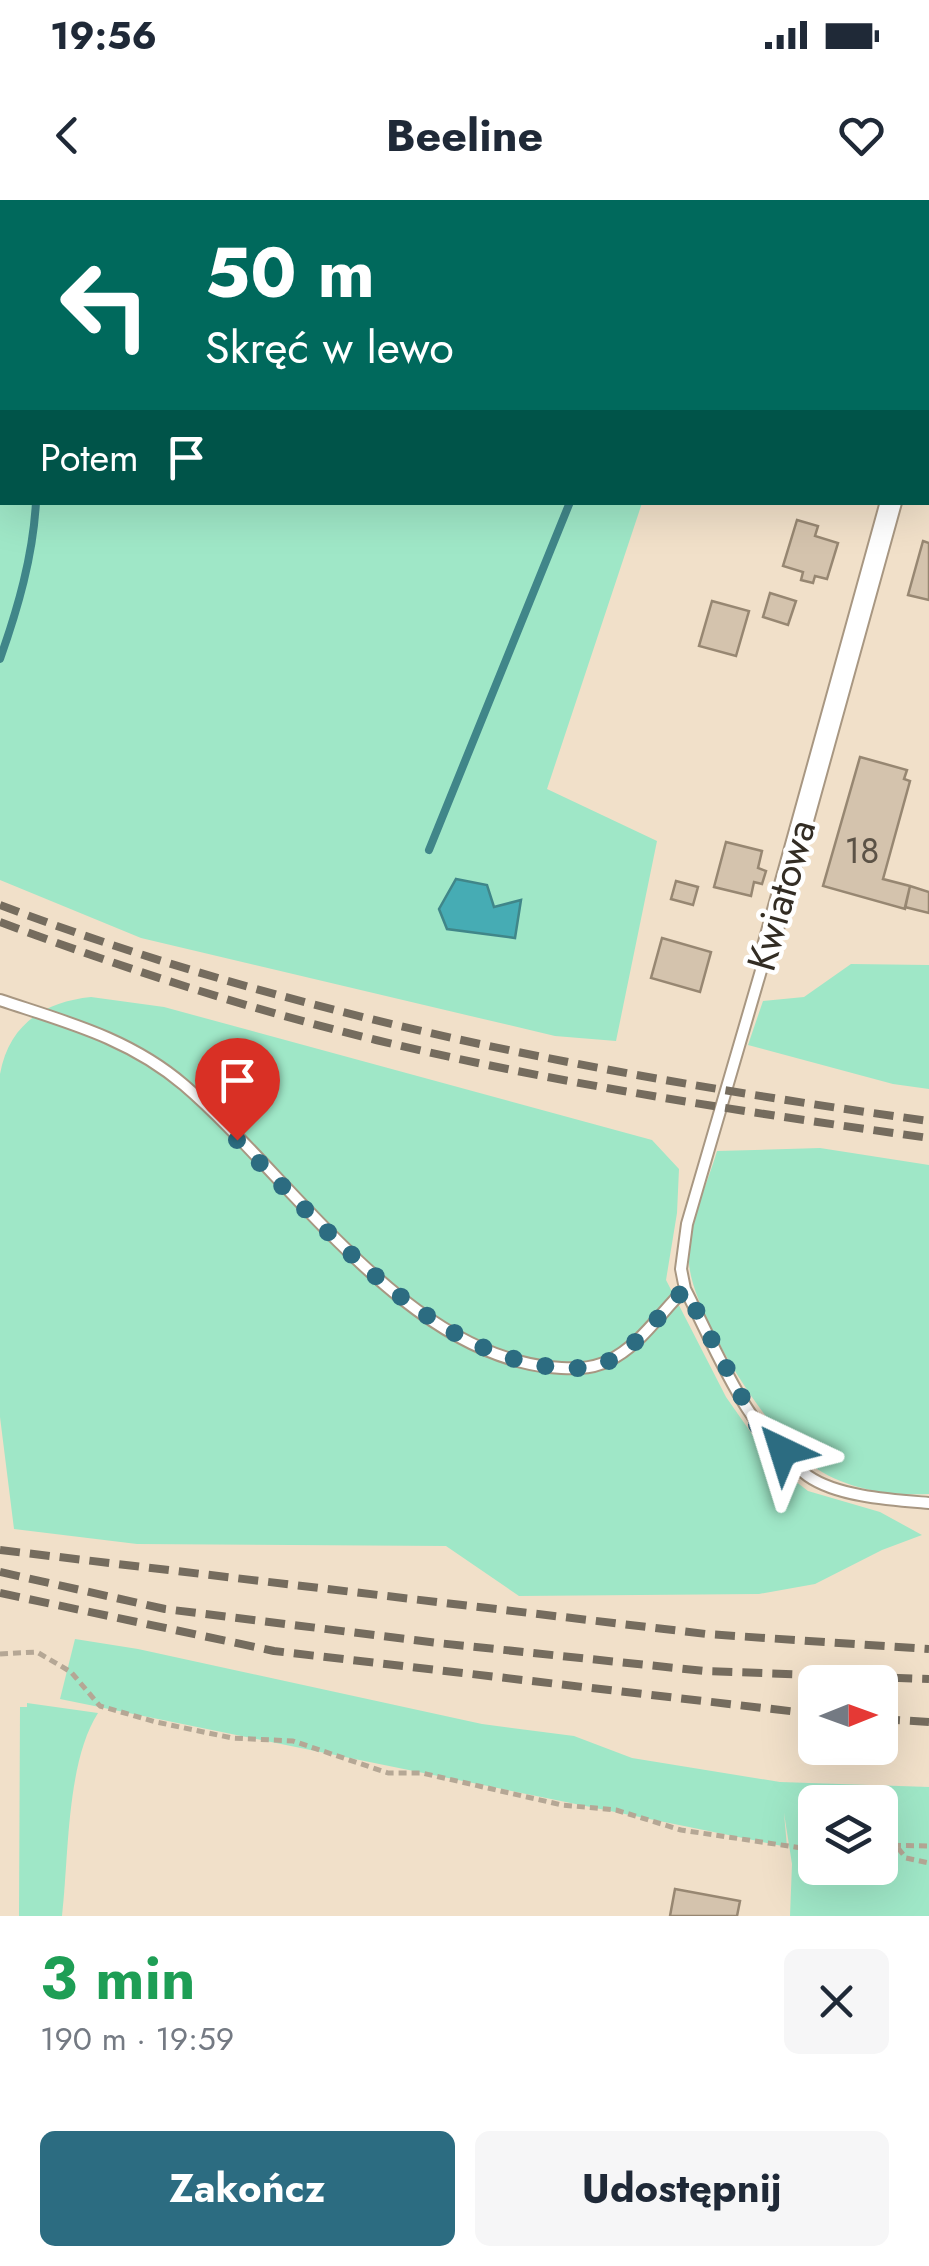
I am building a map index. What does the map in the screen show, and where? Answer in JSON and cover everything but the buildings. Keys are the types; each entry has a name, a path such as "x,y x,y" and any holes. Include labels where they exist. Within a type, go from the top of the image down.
{"street":[{"name":"Kwiatowa","path":"767,950 891,505"}],"lane":[{"name":"Kwiatowa","path":"685,1289 681,1270 687,1224 767,950"},
{"path":"0,1000 131,1047 182,1084 376,1274 426,1316 476,1348 528,1364 597,1366 636,1343 685,1289 756,1424 810,1477 868,1497 929,1504"}],"path":[{"path":"0,1654 37,1652 71,1672 100,1706 156,1722 232,1738 293,1741 388,1773 422,1773 562,1805 616,1810 681,1830 798,1847"},
{"path":"898,1848 929,1846"},
{"path":"898,1848 906,1858 929,1863"}],"green space":[{"path":"0,505 641,505 547,789 657,841 616,1041 555,1036 141,938 0,880"},
{"path":"851,964 929,965 929,1089 893,1084 748,1045 763,1001 804,997"},
{"path":"91,997 164,1007 652,1140 679,1169 677,1213 666,1280 726,1397 773,1464 808,1491 880,1512 922,1535 882,1550 815,1584 759,1594 519,1596 446,1546 137,1544 14,1529 0,1417 0,1074 11,1042 31,1019 58,1004"},
{"path":"820,1148 929,1165 929,1494 886,1493 857,1487 817,1469 799,1454 738,1375 704,1313 694,1285 689,1263 691,1235 717,1151"},
{"path":"75,1639 138,1649 482,1724 574,1736 632,1758 780,1782 869,1785 798,1785 798,1885 898,1885 898,1786 929,1787 929,1916 790,1916 792,1864 784,1813 787,1847 60,1699"},
{"path":"27,1703 98,1713 74,1784 62,1916 19,1916 20,1707 27,1707"}],"water":[{"path":"456,879 487,885 494,907 521,900 515,938 447,929 439,909"}],"waterway":[{"path":"0,659 24,582 36,505"},
{"path":"429,850 569,505"}],"railway":[{"path":"0,905 227,981 458,1039 692,1085 929,1121"},
{"path":"0,922 186,987 444,1056 721,1107 929,1138"},
{"path":"0,1550 706,1634 929,1649"},
{"path":"0,1572 165,1609 438,1643 704,1671 929,1679"},
{"path":"0,1593 274,1651 798,1712"},
{"path":"898,1720 929,1722"}],"route":[{"path":"237,1140 376,1274 426,1316 476,1348 516,1362 566,1368 597,1366 636,1343 685,1289 756,1424 783,1451"}]}
